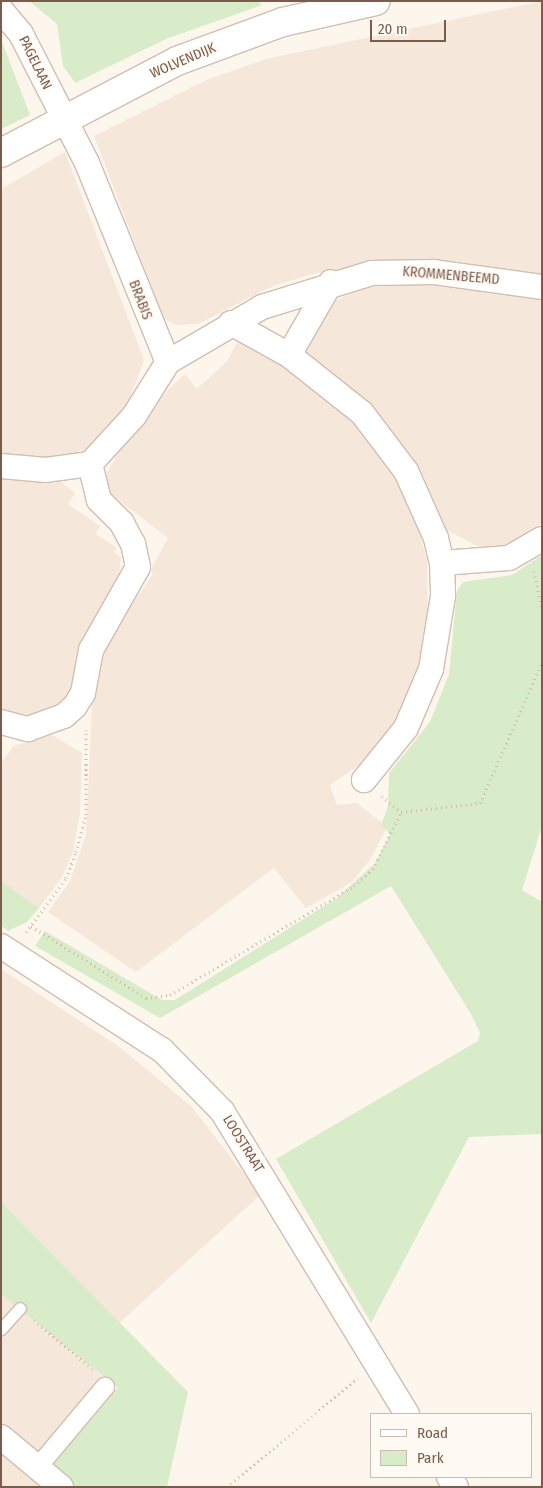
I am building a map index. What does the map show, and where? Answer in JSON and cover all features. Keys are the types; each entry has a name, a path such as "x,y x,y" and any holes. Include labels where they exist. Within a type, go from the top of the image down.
{"street":[{"name":"WOLVENDIJK","path":"1,153 176,61 283,22 376,1"},
{"name":"PAGELAAN","path":"1,10 22,34 63,119"},
{"name":"BRABIS","path":"63,119 86,163 168,362"},
{"name":"KROMMENBEEMD","path":"168,362 231,323 331,282 406,270 542,287"},
{"path":"289,355 331,282"},
{"path":"231,323 289,355 332,386 384,439 423,506 442,563 439,625 421,702 395,743 364,780"},
{"path":"1,466 46,470 90,464 125,428 168,362"},
{"path":"1,722 28,729 50,723 64,716 83,693 90,650 138,567 133,544 122,523 100,500 90,464"},
{"path":"442,563 487,561 535,545"},
{"name":"LOOSTRAAT","path":"5,948 162,1050 194,1078 243,1142 374,1365 406,1413"},
{"path":"37,1468 105,1388"},
{"path":"1,1437 61,1487"}],"lane":[{"path":"1,1329 20,1308"}],"path":[{"path":"535,545 535,574 542,609"},
{"path":"535,574 542,572"},
{"path":"32,926 146,998 170,995 354,886 372,869 400,812 480,803 542,663"},
{"path":"5,948 32,926 66,878 86,815 83,693"},
{"path":"20,1308 103,1378 105,1388"},
{"path":"227,1487 374,1365"}],"shaded area":[{"path":"542,1 542,277 454,261 407,259 316,273 273,286 198,324 177,325 163,318 94,136 206,80 266,59"},
{"path":"65,152 144,360 125,411 95,445 62,459 1,457 1,189"},
{"path":"378,281 440,281 542,298 542,523 514,545 483,549 447,530 399,440 355,392 308,354 306,347 328,304"},
{"path":"238,341 299,375 357,419 408,493 427,560 428,631 411,693 396,726 366,761 330,785 337,805 357,803 387,827 370,860 352,882 306,908 274,868 136,972 48,912 70,881 86,835 94,660 153,574 151,569 168,538 108,492 106,475 127,436 170,388 185,374 197,389 227,361"},
{"path":"1,475 60,481 75,493 68,504 100,526 96,534 117,548 114,552 121,557 118,586 82,644 69,697 61,706 26,720 1,709"},
{"path":"52,735 82,753 80,814 73,852 62,877 39,908 1,881 1,764 13,746"},
{"path":"1,969 118,1046 191,1106 260,1195 116,1326 1,1208"},
{"path":"1,1285 164,1432 130,1487 1,1487"}],"green space":[{"path":"29,1 257,1 262,5 166,39 75,83 63,66 57,24"},
{"path":"1,39 30,115 1,129"},
{"path":"542,555 542,826 522,890 542,902 542,1134 469,1137 371,1323 276,1159 478,1041 480,1033 471,1014 391,886 160,1018 35,946 45,931 162,1000 175,1000 337,898 375,863 390,834 381,825 388,806 389,773 430,722 449,674 457,591 463,582 512,575"},
{"path":"1,881 39,908 27,922 8,931 1,926"},
{"path":"1,1202 188,1392 167,1487 76,1487 51,1467 118,1388 1,1294"}]}
